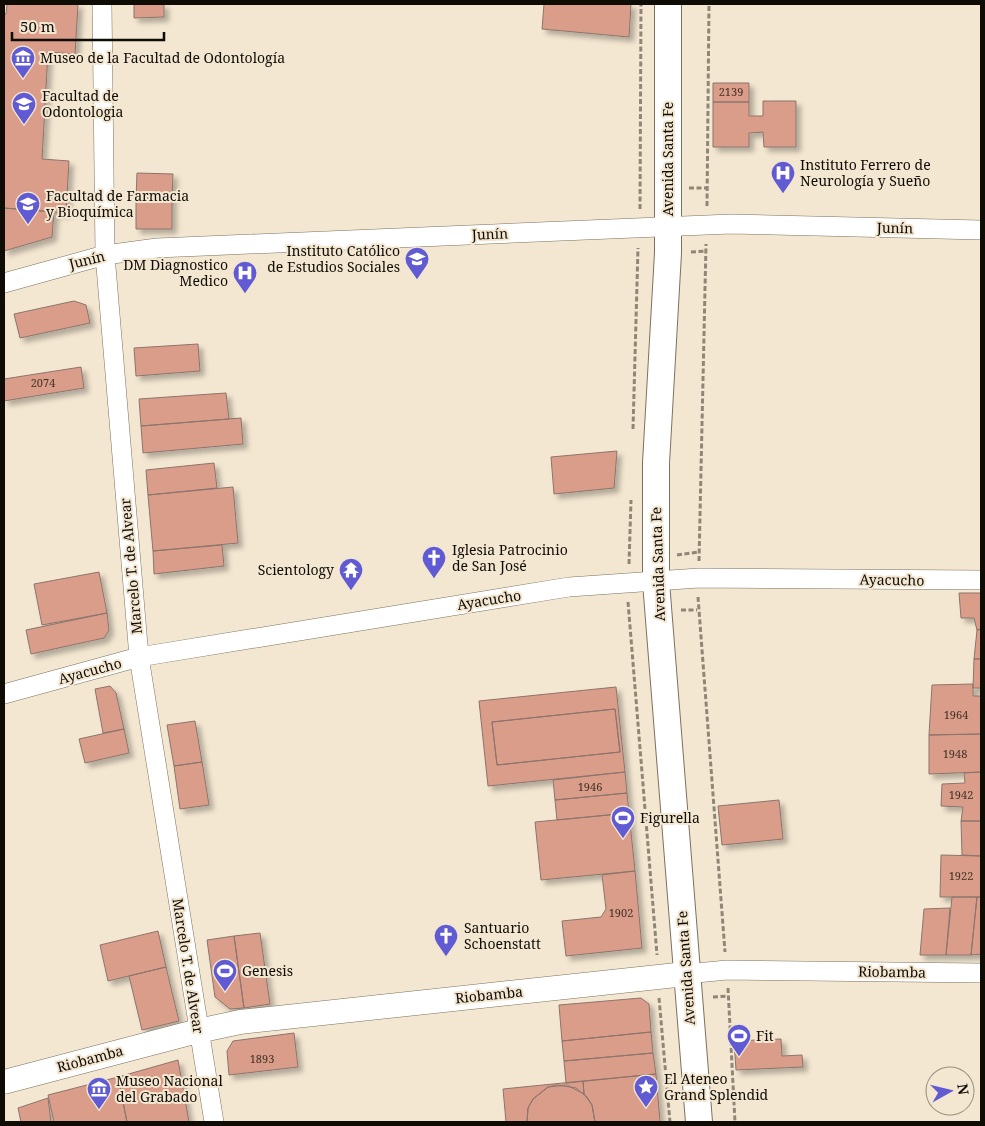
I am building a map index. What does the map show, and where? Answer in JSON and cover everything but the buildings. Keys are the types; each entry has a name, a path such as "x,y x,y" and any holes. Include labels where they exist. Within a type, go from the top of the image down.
{"main road":[{"name":"Avenida Santa Fe","path":"668,4 668,227 656,463 656,582 699,1122"}],"street":[{"name":"Marcelo T. de Alvear","path":"102,4 104,255 139,658 214,1122"},
{"name":"Junín","path":"4,283 104,255 157,248 730,224 981,230"},
{"name":"Ayacucho","path":"4,694 139,658 569,587 699,578 981,580"},
{"name":"Riobamba","path":"4,1082 198,1031 272,1018 727,970 981,973"}],"place":[{"name":"Museo de la Facultad de Odontología","path":"23,79"},
{"name":"Facultad de Odontologia","path":"24,125"},
{"name":"Instituto Ferrero de Neurología y Sueño","path":"783,194"},
{"name":"Facultad de Farmacia y Bioquímica","path":"28,225"},
{"name":"Instituto Católico de Estudios Sociales","path":"417,280"},
{"name":"DM Diagnostico Medico","path":"245,294"},
{"name":"Iglesia Patrocinio de San José","path":"434,579"},
{"name":"Scientology","path":"351,591"},
{"name":"Figurella","path":"623,839"},
{"name":"Santuario Schoenstatt","path":"446,957"},
{"name":"Genesis","path":"225,992"},
{"name":"Fit","path":"739,1057"},
{"name":"El Ateneo Grand Splendid","path":"646,1108"},
{"name":"Museo Nacional del Grabado","path":"99,1110"}]}
